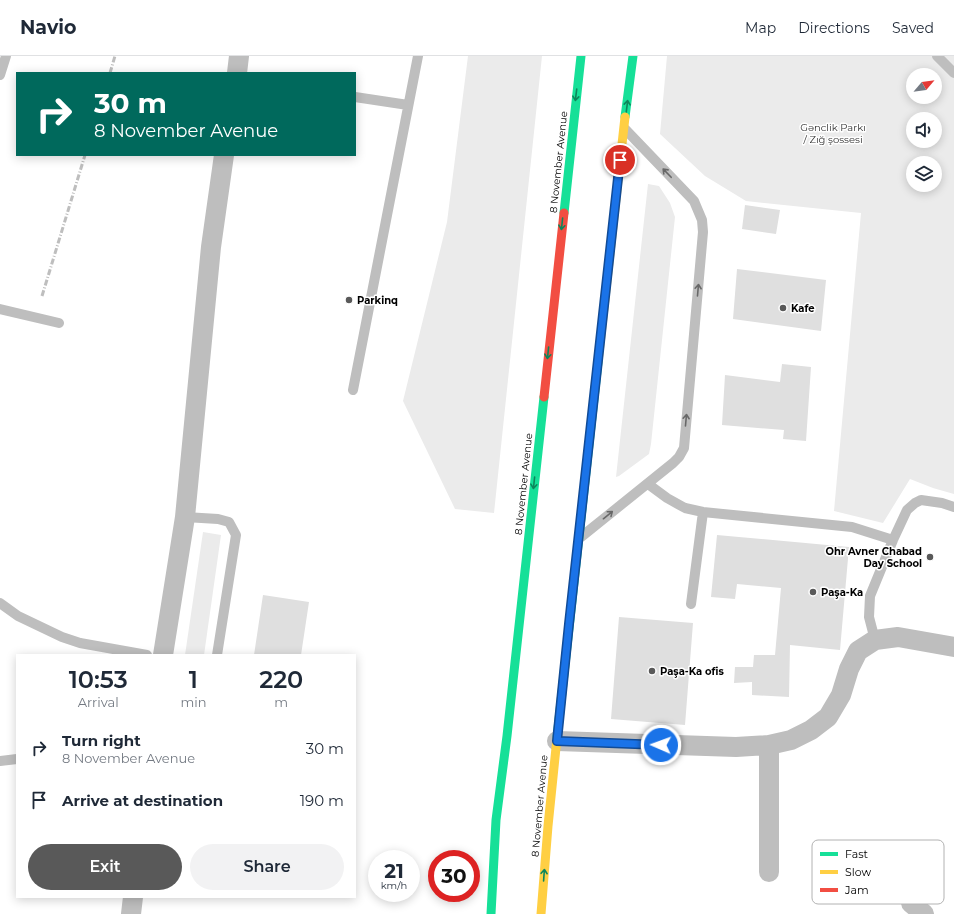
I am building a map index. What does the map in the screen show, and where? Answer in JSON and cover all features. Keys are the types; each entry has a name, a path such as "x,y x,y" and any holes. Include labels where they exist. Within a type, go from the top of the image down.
{"highway":[{"name":"8 November Avenue","path":"491,914 496,820 507,736 580,56"},
{"name":"8 November Avenue","path":"541,914 548,826 578,540 633,56"}],"street":[{"path":"237,72 239,56"},
{"path":"164,654 185,517 211,247 224,156"},
{"path":"557,741 736,747 769,745 791,740 811,730 828,717 841,695 849,669 858,651 875,640 898,637 954,647"},
{"path":"769,745 770,872"},
{"path":"131,914 133,898"}],"lane":[{"path":"0,75 6,56"},
{"path":"353,390 418,56"},
{"path":"937,56 954,73"},
{"path":"356,97 408,105"},
{"path":"578,540 673,463 679,457 684,448 703,232 702,220 694,201 624,128"},
{"path":"0,309 59,323"},
{"path":"648,484 667,498 685,508 703,512 852,527 893,540"},
{"path":"875,640 869,617 870,596 907,510 922,500 942,503 954,507"},
{"path":"691,604 703,512"},
{"path":"185,517 218,519 229,522 236,535 217,654"},
{"path":"0,603 18,616 62,637 80,643 141,654"},
{"path":"0,761 16,759"}],"green space":[{"path":"468,56 542,56 494,513 455,509 403,401 447,222"},
{"name":"Gənclik Parkı / Zığ şossesi","path":"667,56 954,56 954,494 910,479 883,523 834,511 861,213 746,201 705,176 660,134"},
{"path":"648,184 659,186 670,203 675,217 651,444 649,454 616,477"},
{"path":"203,532 221,535 204,654 185,654"}],"building":[{"path":"745,205 780,210 776,234 742,229"},
{"path":"737,269 826,280 821,331 733,319"},
{"path":"782,364 811,367 806,441 783,439 784,430 722,425 725,375 780,382"},
{"name":"Paşa-Ka","path":"717,535 849,547 840,650 790,645 789,697 752,695 752,682 734,683 735,667 753,667 754,655 775,655 781,588 737,584 735,599 711,597"},
{"path":"263,595 309,602 301,654 254,654"},
{"name":"Paşa-Ka ofis","path":"619,617 693,623 685,725 611,719"}],"railway":[{"path":"110,72 115,56"},
{"path":"42,296 85,156"}],"traffic: fast":[{"path":"564,213 581,56"},
{"path":"625,117 633,56"},
{"path":"557,738 598,362"},
{"path":"491,914 496,820 507,736 544,397"}],"traffic: slow":[{"path":"598,362 625,117"},
{"path":"541,914 557,738"}],"traffic: jam":[{"path":"544,397 564,213"}],"place":[{"name":"Parkinq","path":"349,300"},
{"name":"Kafe","path":"783,308"},
{"name":"Ohr Avner Chabad Day School","path":"930,557"},
{"name":"Paşa-Ka","path":"813,592"},
{"name":"Paşa-Ka ofis","path":"652,671"}],"route":[{"path":"620,160 557,741 661,745"}]}
